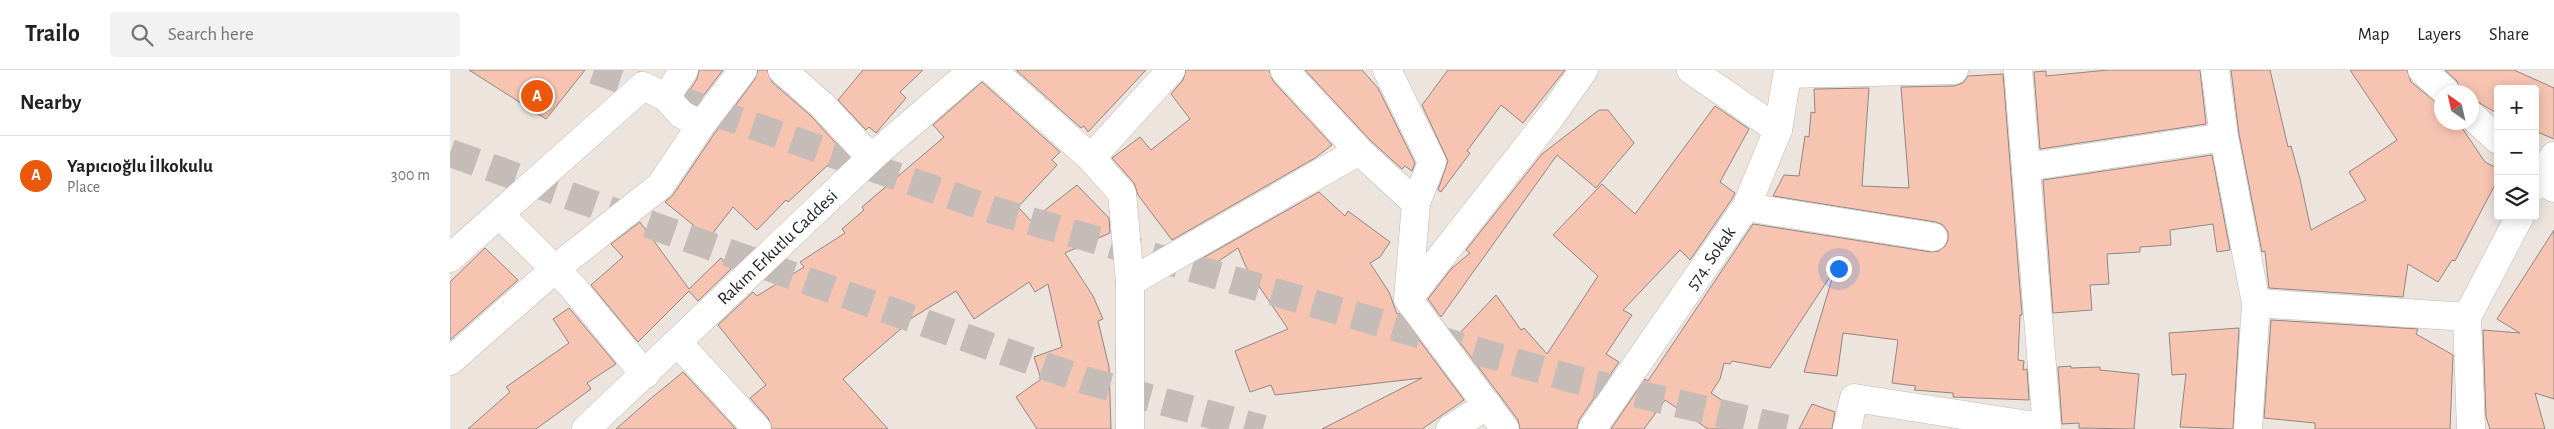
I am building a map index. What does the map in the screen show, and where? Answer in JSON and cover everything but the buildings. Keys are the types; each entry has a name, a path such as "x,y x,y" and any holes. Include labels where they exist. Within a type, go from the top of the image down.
{"street":[{"path":"666,97 684,70"},
{"path":"450,361 555,269 660,186 701,125 743,70"},
{"path":"782,70 822,106 871,158"},
{"name":"Rakım Erkutlu Caddesi","path":"586,429 645,375 677,342 871,158 973,70"},
{"path":"992,70 1091,158 1122,193 1130,282 1130,429"},
{"path":"1091,158 1171,70"},
{"path":"1284,70 1359,151 1416,203"},
{"path":"1387,70 1432,162 1416,203 1408,299 1505,429"},
{"path":"1408,299 1552,115 1584,70"},
{"path":"1691,70 1778,130"},
{"path":"1788,72 1954,70"},
{"path":"1847,429 1854,398 2047,428 2018,70"},
{"path":"2215,70 2224,136 2256,304 2248,429"},
{"path":"2422,70 2438,85"},
{"name":"574. Sokak","path":"1592,429 1746,206 1778,130 1788,72"},
{"path":"450,258 643,86 666,97 681,114 701,125"},
{"path":"2479,122 2494,136"},
{"path":"2026,168 2224,136"},
{"path":"1130,282 1359,151"},
{"path":"2541,182 2554,156"},
{"path":"1746,206 1932,237"},
{"path":"500,215 572,286 645,375"},
{"path":"2471,429 2467,317 2518,220"},
{"path":"2256,304 2467,317"},
{"path":"677,342 757,429"},
{"path":"1450,429 1488,405"}],"tunnel":[{"path":"594,70 993,210 1573,379 1788,429"},
{"path":"450,153 1084,380 1263,429"}],"place":[{"name":"Yapıcıoğlu İlkokulu","path":"537,96"}]}
